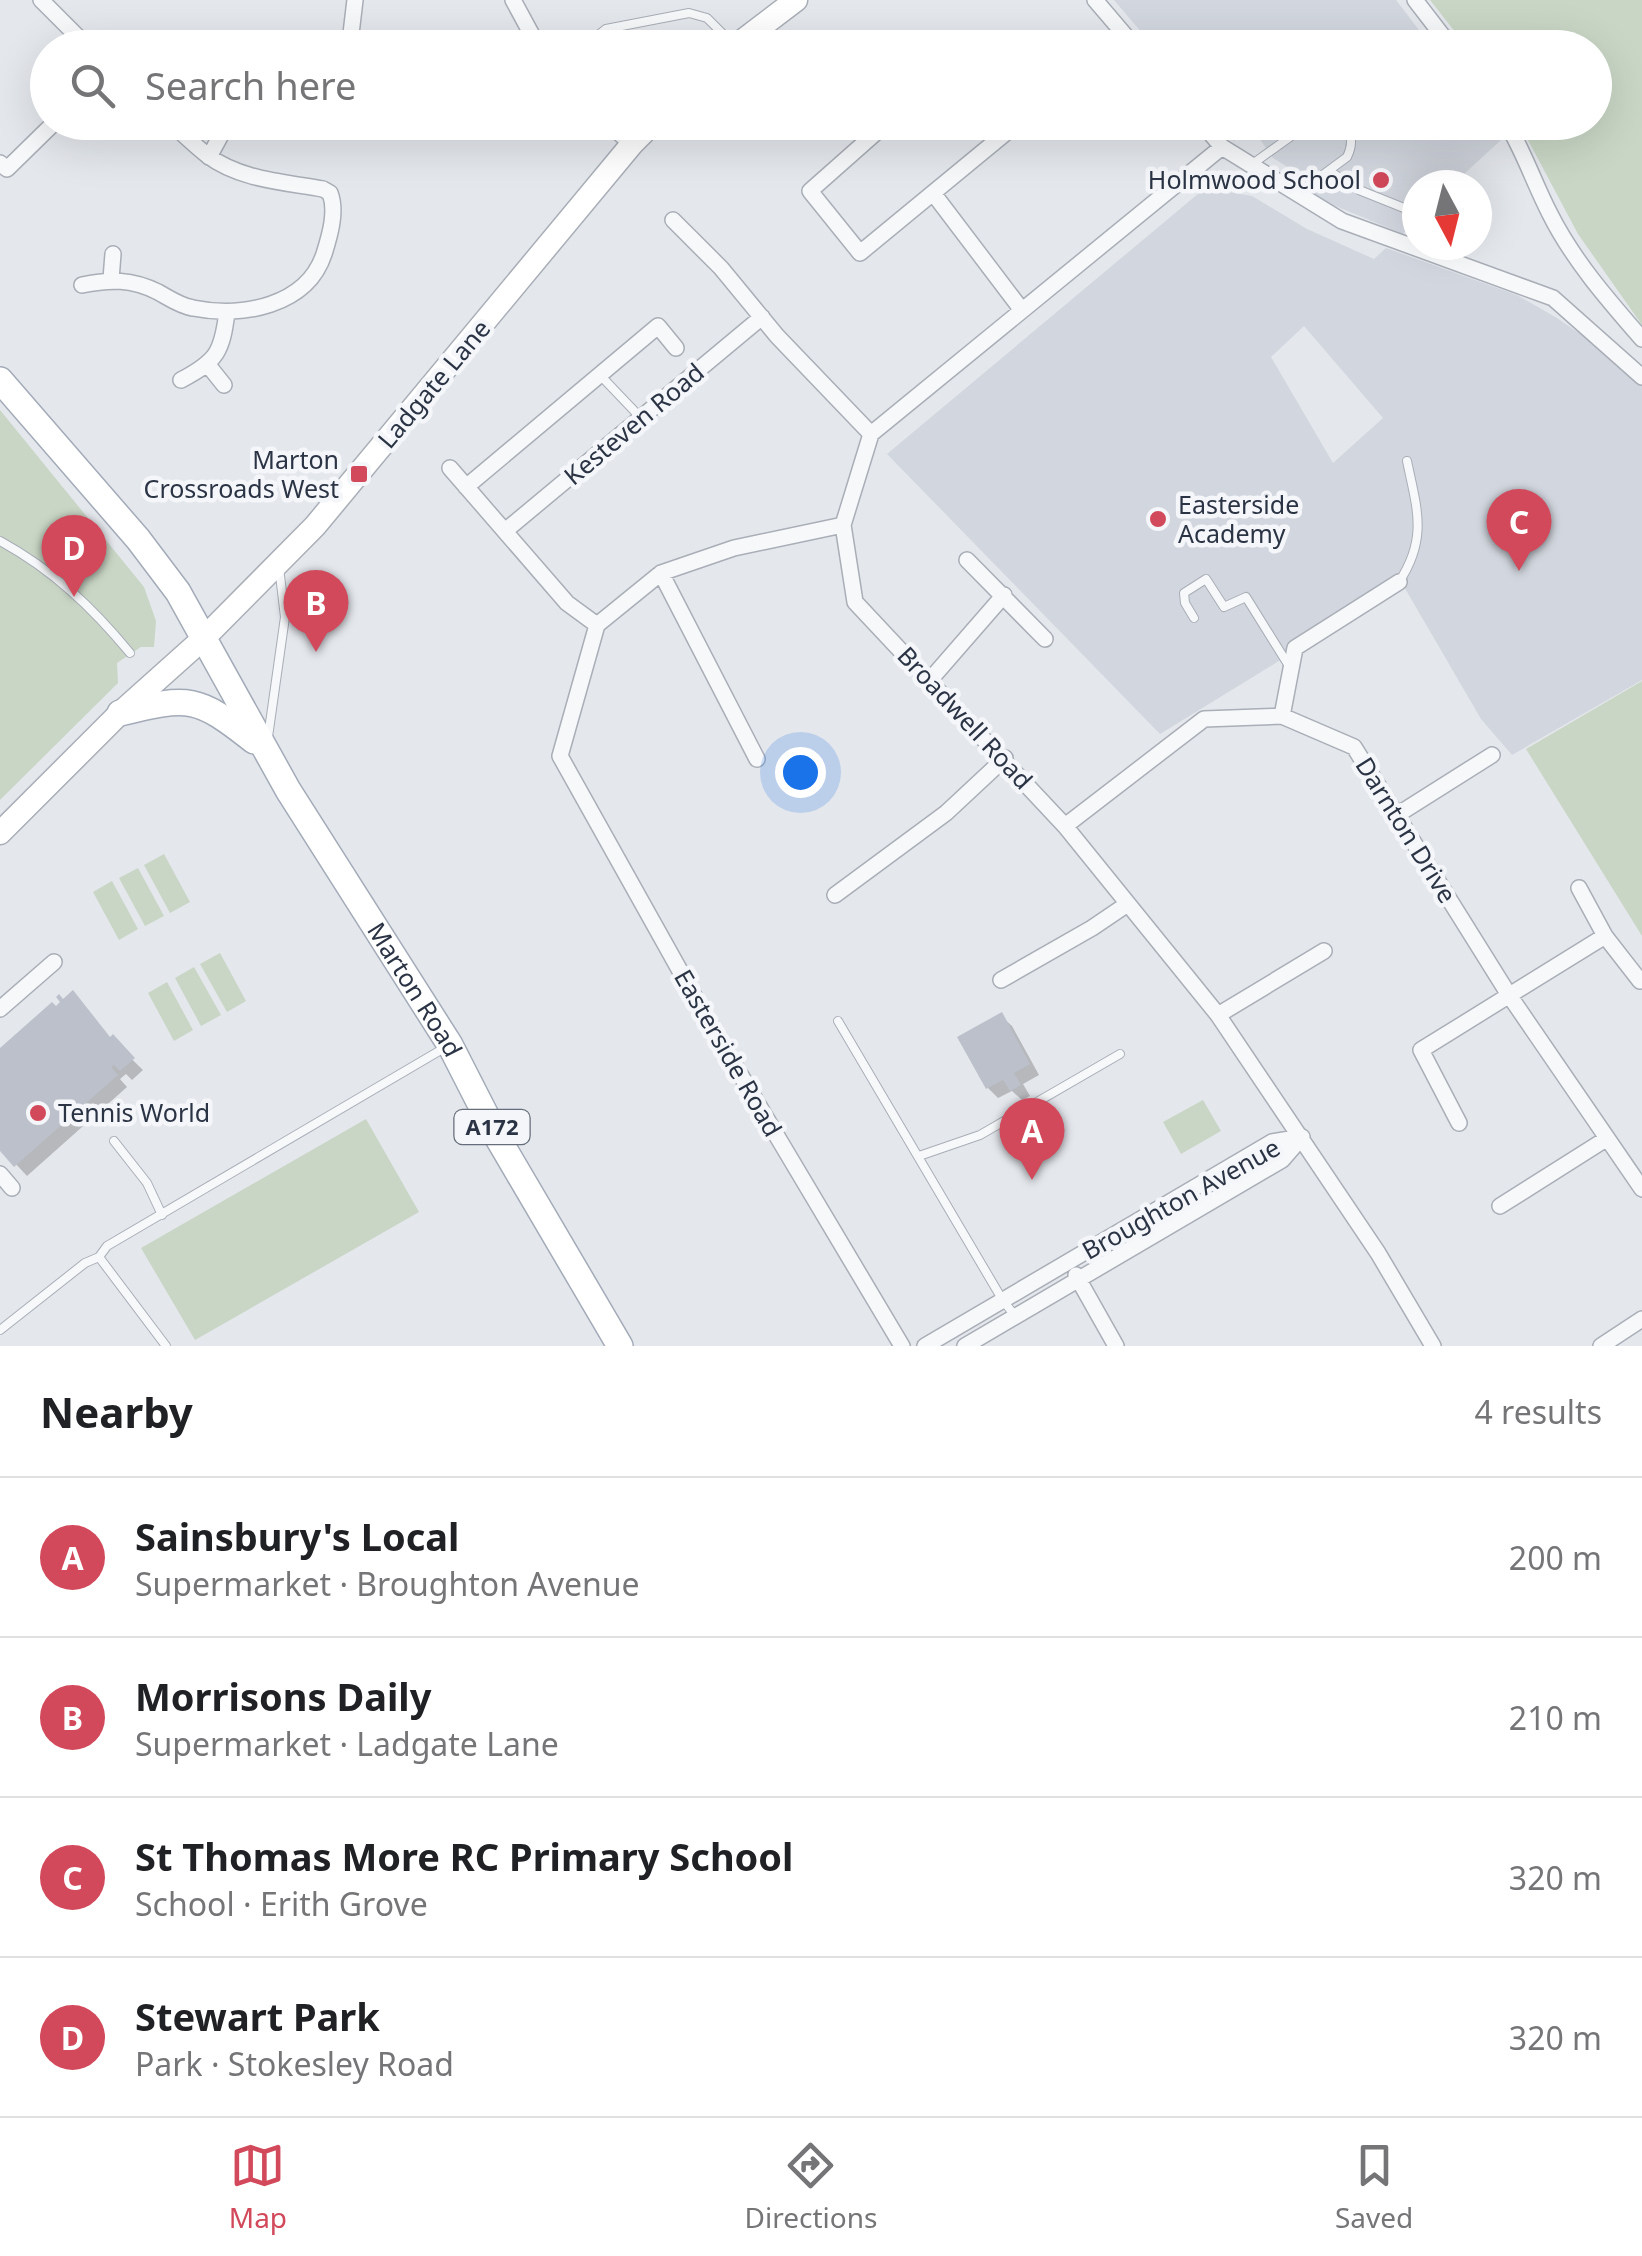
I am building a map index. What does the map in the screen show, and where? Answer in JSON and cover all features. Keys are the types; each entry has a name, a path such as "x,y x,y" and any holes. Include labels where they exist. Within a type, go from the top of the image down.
{"main road":[{"path":"756,30 796,0"},
{"name":"Ladgate Lane","path":"0,833 120,713 205,636 360,474 636,140"},
{"name":"A172","path":"0,380 138,539 205,636"},
{"name":"Marton Road","path":"205,636 266,750 450,1045 496,1135 620,1346"},
{"name":"A172","path":"120,713 170,701 191,702 212,708 266,750"}],"street":[{"path":"41,0 71,30"},
{"path":"351,30 355,0"},
{"path":"513,0 529,30"},
{"path":"1094,0 1120,30"},
{"path":"1415,0 1438,30"},
{"path":"2,170 35,140"},
{"path":"82,285 111,279 133,282 192,308 228,312 296,295 310,281 328,242 333,204 330,193 262,180 209,157 190,140"},
{"path":"209,157 218,140"},
{"path":"627,140 632,144"},
{"path":"868,140 810,191 860,253 998,140"},
{"path":"1216,140 1222,148 1342,221 1553,298 1642,377"},
{"path":"1517,140 1550,214 1584,270 1642,338"},
{"path":"674,220 870,434 1222,148"},
{"path":"933,192 1021,308"},
{"path":"111,279 113,254"},
{"path":"181,380 208,364 224,339 228,312"},
{"name":"Kesteven Road","path":"506,531 762,317"},
{"path":"466,487 658,326 676,348"},
{"path":"208,364 224,385"},
{"name":"Broadwell Road","path":"870,434 843,525 856,602 1065,826 1218,1014 1378,1253 1433,1346"},
{"path":"450,468 567,603 597,625 661,573 734,548 843,525"},
{"path":"967,560 1045,638"},
{"path":"661,573 757,759"},
{"path":"1282,716 1295,648 1399,582"},
{"path":"930,680 1004,595"},
{"name":"Easterside Road","path":"597,625 560,756 704,1012 902,1346"},
{"name":"Darnton Drive","path":"1065,826 1204,719 1282,716 1354,746 1509,995 1642,1188"},
{"path":"1397,815 1492,756"},
{"path":"835,895 946,813 1005,758"},
{"path":"1580,888 1605,936 1640,981"},
{"path":"1001,980 1126,905"},
{"path":"1459,1123 1420,1050 1605,936"},
{"path":"1218,1014 1324,951"},
{"path":"0,1008 54,962"},
{"name":"Broughton Avenue","path":"926,1346 1272,1142 1302,1137"},
{"name":"Broughton Avenue","path":"966,1346 1282,1160 1302,1137"},
{"path":"1500,1206 1606,1139"},
{"path":"0,1174 12,1188"},
{"path":"1068,1262 1116,1346"},
{"path":"1601,1346 1642,1319"}],"lane":[{"path":"605,30 689,14 708,18 719,30"},
{"path":"1251,165 1286,140"},
{"path":"1298,194 1347,157 1351,140"},
{"path":"1329,171 1359,190 1402,207"},
{"path":"600,374 641,418"},
{"path":"1399,582 1410,566 1419,538 1408,460"},
{"path":"0,541 64,583 92,608 130,654"},
{"path":"266,750 285,617 278,563"},
{"path":"1194,618 1184,593 1206,579 1224,607 1246,597 1291,669"},
{"path":"838,1021 1002,1299 1016,1316"},
{"path":"0,1330 99,1257 107,1246 450,1045"},
{"path":"919,1156 980,1134 1120,1054"},
{"path":"114,1141 146,1183 162,1215"},
{"path":"99,1257 166,1346"}],"shaded area":[{"path":"1114,0 1396,0 1419,30 1140,30"},
{"name":"Holmwood School","path":"1260,140 1501,140 1468,170 1402,170 1402,234 1309,195 1312,192 1299,174 1273,158"},
{"path":"1205,188 1252,196 1307,229 1374,259 1386,248 1402,254 1402,260 1419,260 1517,295 1599,347 1642,385 1642,680 1512,755 1481,719 1403,585 1160,734 887,454","holes":["1304,326 1383,418 1333,463 1271,357"]}],"green space":[{"path":"1430,0 1642,0 1642,325 1578,234 1528,140 1612,140 1612,30 1454,30"},
{"path":"0,410 144,587 156,621 154,647 141,647 117,663 118,683 0,800"},
{"path":"1642,681 1642,936 1526,749"},
{"path":"164,854 190,902 170,913 144,865"},
{"path":"138,868 164,916 145,926 119,878"},
{"path":"112,881 138,929 119,940 93,892"},
{"path":"220,953 246,1001 227,1012 200,964"},
{"path":"194,967 221,1015 201,1026 175,978"},
{"path":"167,982 193,1030 174,1041 148,993"},
{"path":"1203,1100 1221,1131 1181,1154 1163,1122"},
{"path":"366,1119 419,1212 195,1340 141,1248"}],"building":[{"name":"Tennis World","path":"73,990 110,1037 113,1034 135,1058 120,1071 114,1065 111,1067 118,1075 14,1167 0,1151 0,1048 52,1002 56,1006 59,994 63,999"},
{"path":"1002,1012 1030,1064 1014,1073 1021,1085 1010,1091 1003,1080 986,1089 957,1037"}],"place":[{"name":"Holmwood School","path":"1381,180"},
{"name":"Marton Crossroads West","path":"359,474"},
{"name":"Easterside Academy","path":"1158,519"},
{"name":"St Thomas More RC Primary School","path":"1519,571"},
{"name":"Stewart Park","path":"74,597"},
{"name":"Morrisons Daily","path":"316,652"},
{"name":"Tennis World","path":"38,1113"},
{"name":"Sainsbury's Local","path":"1032,1180"}]}
